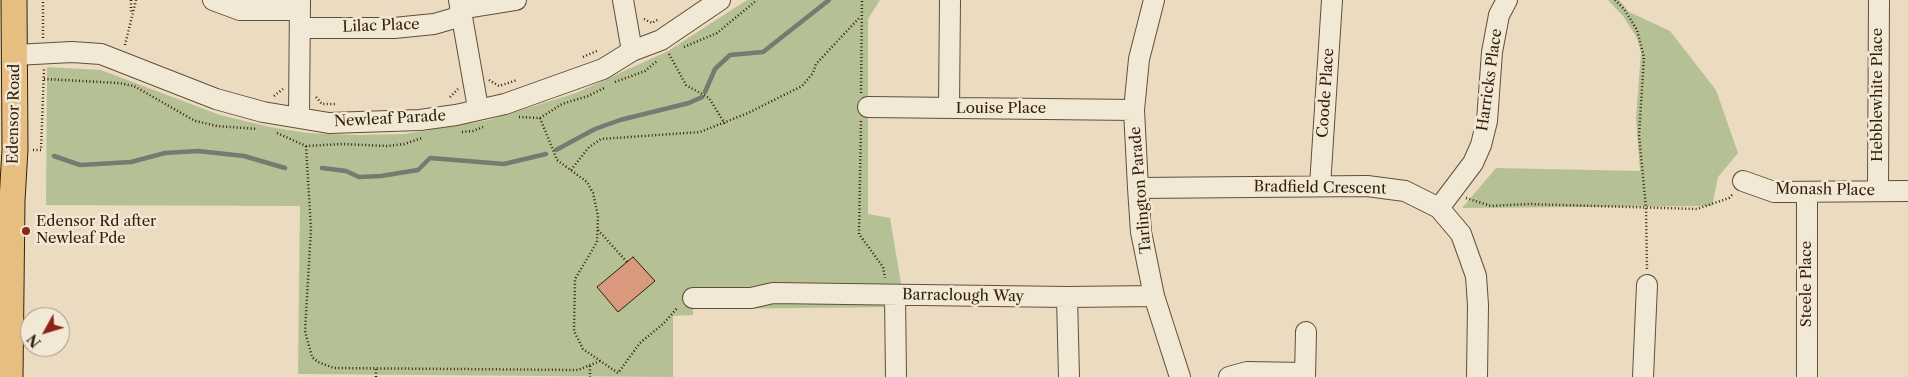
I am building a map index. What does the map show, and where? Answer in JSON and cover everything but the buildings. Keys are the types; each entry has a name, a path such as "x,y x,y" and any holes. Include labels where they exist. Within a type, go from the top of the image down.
{"main road":[{"name":"Edensor Road","path":"10,377 15,55 14,0"}],"street":[{"name":"Lilac Place","path":"213,0 240,10 300,13 394,28 434,24 460,9 516,0"},
{"path":"623,0 632,51"},
{"name":"Newleaf Parade","path":"15,55 72,52 101,54 216,99 269,113 330,123 372,123 451,116 482,117 505,104 603,69 632,51 661,40 720,0"},
{"path":"949,108 950,0"},
{"name":"Tarlington Parade","path":"1154,0 1139,58 1134,110 1138,188 1142,232 1154,296 1180,377"},
{"name":"Coode Place","path":"1320,186 1332,0"},
{"name":"Harricks Place","path":"1439,208 1473,163 1481,145 1487,121 1492,52 1499,15 1507,0"},
{"name":"Hebblewhite Place","path":"1878,191 1879,0"},
{"path":"460,9 482,117"},
{"path":"299,117 300,13"},
{"name":"Louise Place","path":"863,108 1134,110"},
{"name":"Monash Place","path":"1743,181 1774,192 1908,191"},
{"name":"Bradfield Crescent","path":"1138,188 1367,186 1405,191 1439,208 1461,234 1476,276 1477,377"},
{"name":"Steele Place","path":"1807,192 1807,377"},
{"path":"1643,377 1647,285"},
{"path":"891,290 896,377"},
{"name":"Barraclough Way","path":"692,298 751,298 773,293 891,290 1067,297 1154,296"},
{"path":"1067,297 1069,377"},
{"path":"1229,377 1246,372 1304,375 1306,332"}],"path":[{"path":"43,0 43,41"},
{"path":"131,0 132,14"},
{"path":"125,47 136,0"},
{"path":"613,83 645,71 669,54 717,33 758,0"},
{"path":"862,0 863,108 859,234 883,267 891,290"},
{"path":"1614,0 1624,8 1637,30 1643,50 1644,81 1640,135 1646,208 1647,285"},
{"path":"571,170 589,147 601,140 700,132 725,124 802,86 813,73 816,64 862,16"},
{"path":"669,54 686,85 709,98 725,124"},
{"path":"41,150 44,68"},
{"path":"44,79 119,83 134,86 195,122 217,126 258,129"},
{"path":"487,79 499,86"},
{"path":"510,119 518,117 540,118 562,104 588,96 605,87"},
{"path":"271,97 284,88"},
{"path":"312,93 322,104 337,104"},
{"path":"443,98 451,97"},
{"path":"455,132 474,131 482,117"},
{"path":"540,118 557,160 588,182 593,194 598,230 597,242 593,253 575,279 574,331 583,349 618,373 640,343 682,304 688,303 692,298"},
{"path":"271,130 306,146 320,147 342,144 387,146 404,144 430,135"},
{"path":"320,147 321,141"},
{"path":"306,146 311,229 306,341 312,357 324,366 578,370 600,361"},
{"path":"1451,191 1477,203 1491,206 1528,204 1705,208 1729,198 1743,181"},
{"path":"598,230 627,262"},
{"path":"590,366 590,377"},
{"path":"376,368 376,377"}],"green space":[{"path":"747,0 880,0 868,19 868,214 890,218 905,307 693,309 693,315 673,316 673,377 298,374 300,206 46,205 47,67 101,70 220,115 270,127 307,133 405,134 489,120 576,93 668,51"},
{"path":"1608,0 1619,0 1629,12 1670,31 1716,90 1738,153 1718,177 1712,206 1462,208 1496,168 1640,171 1636,119 1641,52 1637,38 1623,16"}],"waterway":[{"path":"705,92 715,69 730,55 763,52 829,0"},
{"path":"556,150 595,129 620,120 689,103 702,97"},
{"path":"54,156 80,165 131,162 165,153 198,151 244,156 285,168"},
{"path":"322,168 346,171 359,177 381,176 418,170 430,158 504,164 546,154"}],"place":[{"name":"Edensor Rd after Newleaf Pde","path":"26,231"}]}
